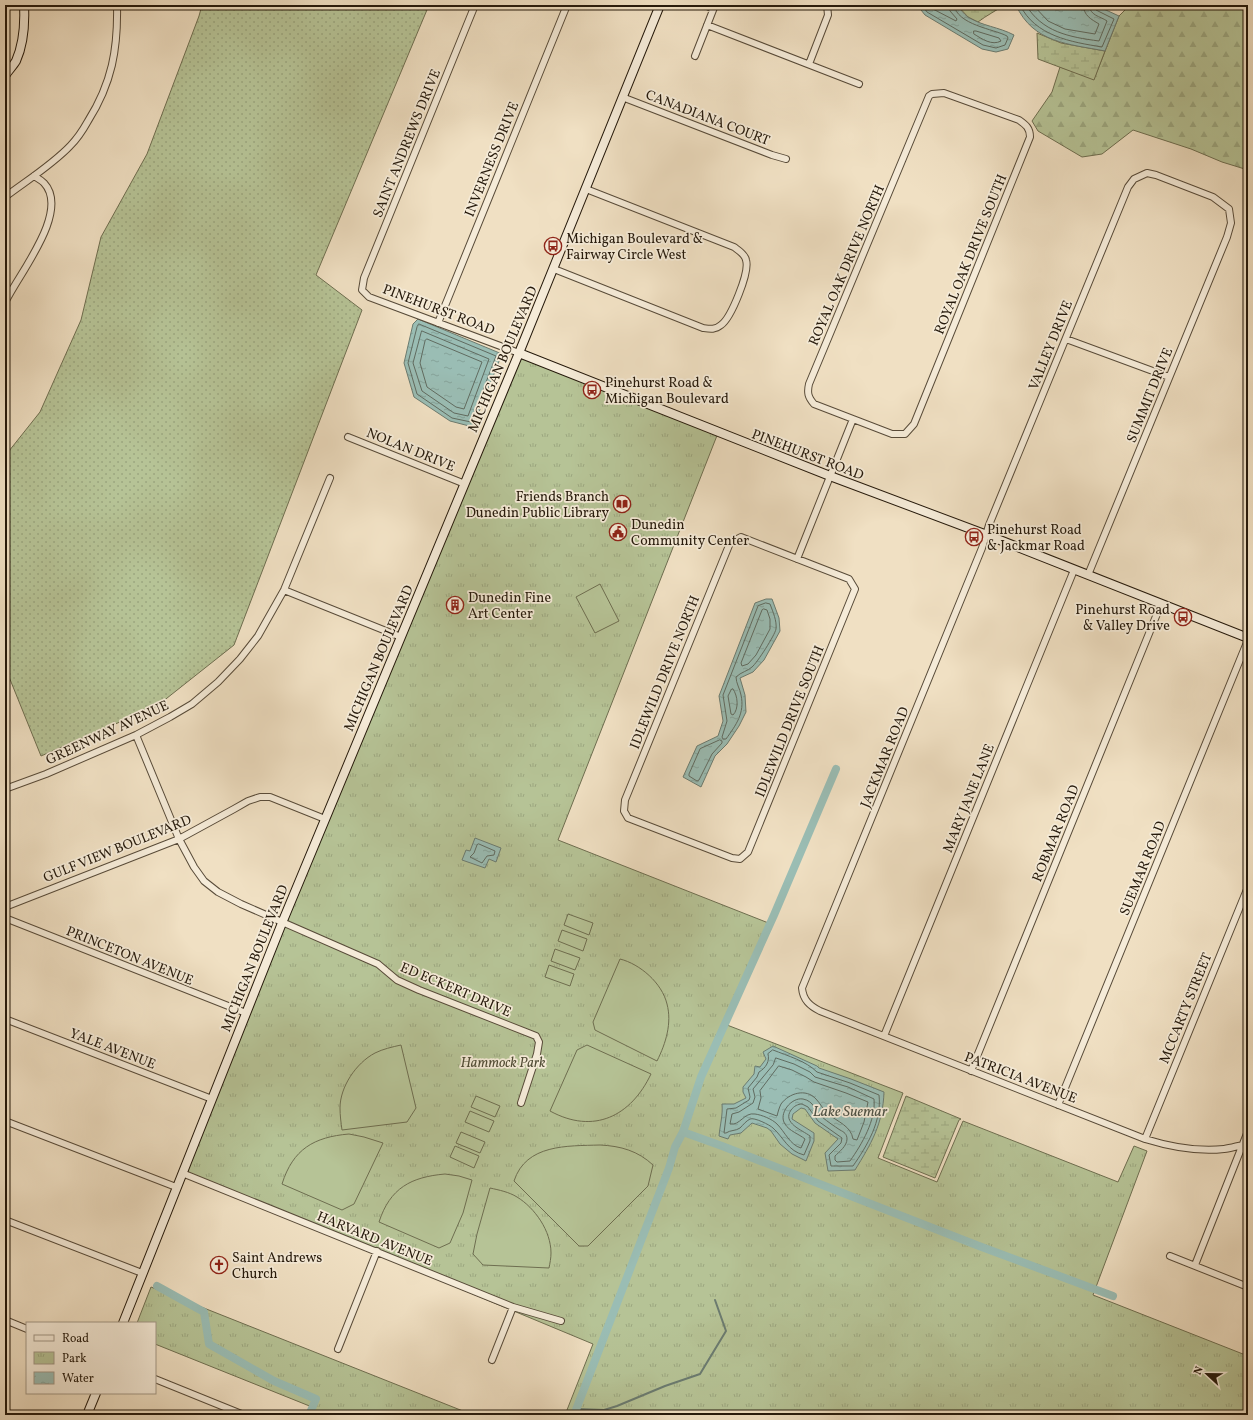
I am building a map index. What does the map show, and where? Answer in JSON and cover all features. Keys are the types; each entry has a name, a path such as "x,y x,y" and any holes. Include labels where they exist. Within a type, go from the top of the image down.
{"street":[{"path":"5,76 16,60 22,44 25,26 24,5"},
{"path":"5,197 34,176 70,146 85,127 98,105 112,69 118,29 118,5"},
{"name":"SAINT ANDREWS DRIVE","path":"362,290 364,278 475,5"},
{"name":"INVERNESS DRIVE","path":"438,323 567,5"},
{"name":"MICHIGAN BOULEVARD","path":"123,1322 282,923 554,269 660,5"},
{"path":"695,56 714,7 705,5"},
{"path":"809,64 828,15 827,5"},
{"path":"707,25 859,84"},
{"name":"ROYAL OAK DRIVE SOUTH","path":"853,419 892,434 905,434 910,430 1030,137 1030,132 1027,126 1019,120 944,93 932,94 929,96"},
{"name":"ROYAL OAK DRIVE NORTH","path":"853,419 814,404 809,399 809,384 929,96"},
{"name":"CANADIANA COURT","path":"622,97 772,155 786,159"},
{"name":"SUMMIT DRIVE","path":"1088,575 1227,237 1231,223 1229,209 1213,197 1156,175 1146,173"},
{"name":"VALLEY DRIVE","path":"987,535 989,525 1128,187 1134,178 1146,173"},
{"path":"5,303 38,247 46,229 50,212 51,200 49,192 44,183 34,176"},
{"path":"554,269 703,328 712,329 721,325 731,312 747,268 746,260 743,254 734,247 586,189"},
{"name":"PINEHURST ROAD","path":"362,290 369,297 830,476 987,535 1248,639"},
{"path":"1066,339 1169,377"},
{"path":"797,559 853,419"},
{"name":"NOLAN DRIVE","path":"348,437 465,484"},
{"name":"GREENWAY AVENUE","path":"5,790 136,735 186,707 218,682 240,659 258,636 284,590 330,478"},
{"name":"JACKMAR ROAD","path":"802,988 987,535"},
{"name":"IDLEWILD DRIVE NORTH","path":"740,859 732,858 628,818 624,811 625,800 730,543 741,537 797,559"},
{"name":"IDLEWILD DRIVE SOUTH","path":"740,859 748,852 855,589 849,579 797,559"},
{"name":"MARY JANE LANE","path":"884,1036 1074,570"},
{"path":"284,590 401,637"},
{"name":"ROBMAR ROAD","path":"971,1071 1162,604"},
{"name":"SUEMAR ROAD","path":"1058,1104 1248,639"},
{"path":"136,735 179,839 194,867 204,881 218,892 282,923"},
{"name":"GULF VIEW BOULEVARD","path":"5,906 179,839 243,804 260,797 270,798 325,819"},
{"name":"MCCARTY STREET","path":"1145,1139 1248,887"},
{"name":"PRINCETON AVENUE","path":"5,918 246,1013"},
{"name":"ED ECKERT DRIVE","path":"282,923 378,964 397,980 419,990 536,1036 539,1042 537,1054 521,1103"},
{"name":"PATRICIA AVENUE","path":"802,988 803,995 812,1007 820,1012 1145,1139 1166,1145 1194,1150 1226,1149 1245,1144"},
{"name":"YALE AVENUE","path":"5,1018 212,1099"},
{"path":"5,1121 176,1187"},
{"path":"1195,1265 1245,1144 1248,1131"},
{"name":"HARVARD AVENUE","path":"182,1173 513,1307 561,1321"},
{"path":"5,1220 142,1274"},
{"path":"338,1349 377,1251"},
{"path":"1170,1256 1248,1287"},
{"path":"492,1360 513,1307"},
{"path":"5,1320 26,1329"},
{"path":"156,1379 244,1415"},
{"path":"87,1415 96,1394"}],"green space":[{"path":"202,5 429,5 316,275 362,310 234,645 157,706 41,756 5,667 5,456 40,412 81,320 101,237 147,154"},
{"path":"957,5 1004,5 978,22 968,17"},
{"path":"1130,5 1248,5 1248,170 1133,130 1102,154 1082,157 1038,131 1032,121 1052,92 1060,67 1094,79 1119,16"},
{"path":"1037,33 1061,43 1105,51 1094,80 1038,59"},
{"name":"Hammock Park","path":"519,353 718,433 558,840 771,924 727,1025 903,1093 878,1158 937,1182 963,1121 1118,1182 1134,1146 1147,1151 1093,1295 1248,1356 1248,1415 565,1415 593,1344 182,1173"},
{"path":"600,584 619,621 595,633 576,597"},
{"path":"568,914 593,923 589,935 564,925"},
{"path":"562,930 587,939 583,951 558,941"},
{"path":"555,949 580,958 575,970 551,961"},
{"path":"620,959 635,965 649,976 660,989 667,1004 669,1018 667,1033 657,1061 595,1030 593,1022"},
{"path":"549,965 574,974 570,986 545,977"},
{"path":"401,1045 416,1108 407,1122 342,1130 340,1111 341,1100 350,1076 368,1057 384,1049"},
{"path":"587,1045 651,1074 643,1089 633,1101 610,1117 596,1121 582,1121 566,1118 550,1111 577,1050"},
{"path":"476,1096 500,1106 495,1117 471,1107"},
{"path":"906,1096 961,1119 959,1120 935,1178 883,1157"},
{"path":"470,1111 494,1121 489,1132 465,1122"},
{"path":"461,1132 485,1142 480,1153 456,1143"},
{"path":"349,1134 383,1143 354,1204 342,1210 282,1184 292,1162 306,1147 325,1138"},
{"path":"600,1145 629,1150 641,1156 653,1165 648,1186 588,1246 579,1246 514,1181 520,1169 528,1160 538,1154 561,1147"},
{"path":"455,1146 479,1156 474,1168 450,1157"},
{"path":"445,1174 472,1180 463,1213 450,1243 439,1248 379,1222 389,1201 403,1186 422,1178"},
{"path":"490,1188 507,1192 517,1197 530,1207 536,1214 545,1229 550,1245 551,1255 549,1268 483,1265 473,1254"},
{"path":"151,1287 473,1415 309,1415 312,1407 156,1344 156,1322 137,1322"}],"water":[{"path":"917,5 957,5 973,20 1014,35 1008,49 996,52 982,49 925,15"},
{"path":"1016,5 1095,5 1119,16 1105,51 1053,40 1032,27 1023,18"},
{"path":"418,319 502,354 473,427 450,421 414,397 404,363 413,324"},
{"path":"766,599 772,599 779,618 780,631 764,660 753,672 740,678 745,695 746,712 727,744 715,756 701,787 683,777 697,746 718,736 723,721 719,696 755,603"},
{"path":"475,838 501,848 496,862 489,859 485,868 462,860 466,850 470,851"},
{"name":"Lake Suemar","path":"773,1046 819,1068 884,1092 879,1124 855,1170 828,1171 825,1153 838,1139 815,1123 805,1109 801,1108 793,1114 792,1119 814,1133 814,1141 806,1161 792,1154 780,1144 771,1131 767,1128 752,1123 741,1133 730,1135 728,1139 719,1136 722,1104 734,1104 746,1098 743,1092 743,1087 754,1074 755,1066 760,1067 766,1059 763,1052"}],"waterway":[{"path":"574,1415 669,1168 675,1147 683,1132 701,1077 774,915 836,769"},
{"path":"683,1132 1113,1296"},
{"path":"157,1286 204,1312 209,1344 274,1381 316,1399 309,1415"},
{"path":"576,1409 604,1410 700,1374 726,1331 715,1300"}],"place":[{"name":"Michigan Boulevard & Fairway Circle West","path":"553,246"},
{"name":"Pinehurst Road & Michigan Boulevard","path":"592,390"},
{"name":"Friends Branch Dunedin Public Library","path":"622,504"},
{"name":"Dunedin Community Center","path":"618,532"},
{"name":"Pinehurst Road & Jackmar Road","path":"974,537"},
{"name":"Dunedin Fine Art Center","path":"455,605"},
{"name":"Pinehurst Road & Valley Drive","path":"1183,617"},
{"name":"Saint Andrews Church","path":"219,1265"}]}
